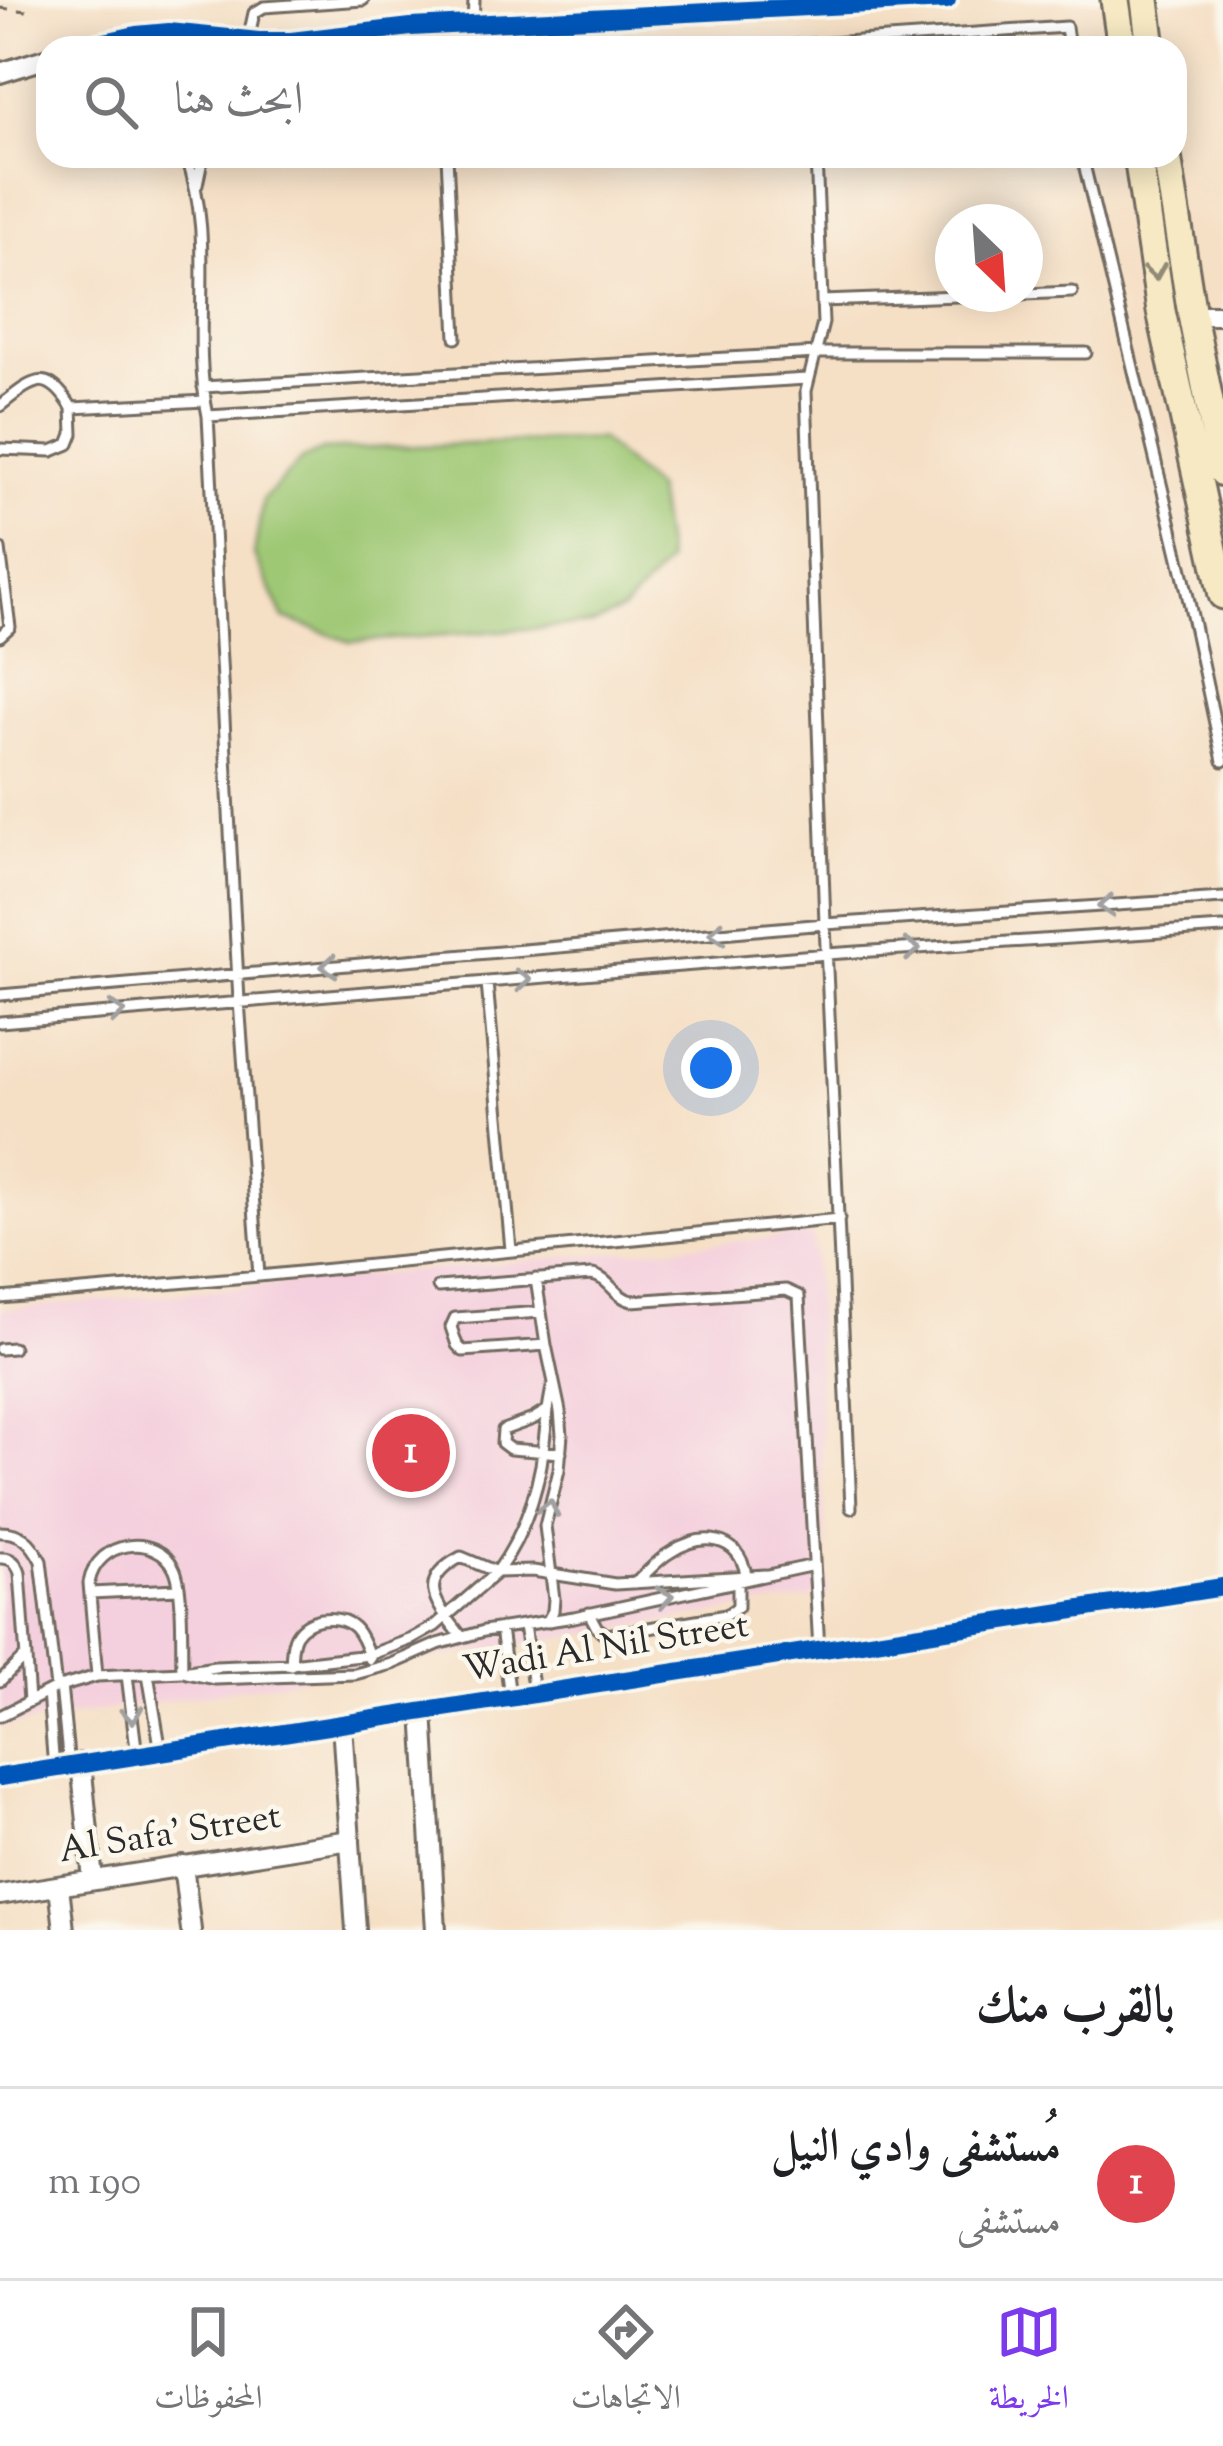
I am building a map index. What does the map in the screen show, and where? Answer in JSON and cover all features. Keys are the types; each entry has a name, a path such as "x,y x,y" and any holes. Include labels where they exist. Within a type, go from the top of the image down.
{"main road":[{"path":"1115,0 1120,36"},
{"path":"1140,168 1161,311 1223,596"},
{"path":"1169,168 1223,472"}],"street":[{"path":"334,36 411,27 947,0"},
{"path":"0,74 36,62"},
{"path":"1192,315 1223,315"},
{"name":"Wadi Al Nil Street","path":"0,1777 1223,1587"},
{"path":"423,1711 436,1930"},
{"path":"342,1724 352,1929"},
{"path":"68,1766 93,1880"},
{"name":"Al Safa' Street","path":"0,1895 350,1840"},
{"path":"183,1865 191,1930"},
{"path":"59,1886 64,1930"}],"lane":[{"path":"249,36 254,14 264,8 364,0"},
{"path":"472,25 474,0"},
{"path":"946,36 1066,27 1067,36"},
{"path":"190,168 196,185"},
{"path":"200,168 196,185 203,387 260,1276"},
{"path":"448,168 456,338"},
{"path":"816,168 823,323 807,379 851,1508"},
{"path":"1085,168 1223,761"},
{"path":"1043,293 1072,292"},
{"path":"822,302 935,297"},
{"path":"203,387 817,353 1086,352"},
{"path":"467,374 468,400"},
{"path":"367,379 367,406"},
{"path":"208,416 807,379"},
{"path":"0,406 36,382 48,381 58,386 72,409 74,434 69,444 52,451 0,449"},
{"path":"72,409 205,401"},
{"path":"0,549 4,611 10,627 0,636"},
{"path":"0,995 825,924 1223,898"},
{"path":"0,1022 827,954 1223,928"},
{"path":"487,983 511,1250"},
{"path":"0,1298 838,1219"},
{"path":"438,1287 598,1276 632,1301 786,1290 799,1296 819,1649"},
{"path":"536,1280 560,1411 560,1453 544,1526 554,1599 547,1622"},
{"path":"541,1312 455,1318 451,1327 464,1351 546,1345"},
{"path":"0,1349 13,1348"},
{"path":"0,1716 55,1689 97,1676 369,1655 412,1639 497,1572 529,1513 554,1383"},
{"path":"547,1411 507,1427 502,1443 510,1449 560,1453"},
{"path":"0,1532 24,1537 41,1561 68,1766"},
{"path":"589,1613 607,1635 726,1615 737,1607 743,1558 733,1546 705,1540 671,1552 635,1583"},
{"path":"97,1676 91,1572 103,1554 113,1549 145,1547 158,1550 174,1567 182,1672"},
{"path":"461,1636 432,1589 450,1563 461,1557 497,1572 550,1573 603,1583 742,1578 814,1565"},
{"path":"0,1558 11,1559 20,1573 29,1702"},
{"path":"182,1672 215,1679 338,1676 372,1670 461,1636 547,1622 742,1578"},
{"path":"603,1583 604,1610"},
{"path":"90,1593 178,1589"},
{"path":"291,1678 296,1636 314,1620 347,1622 359,1633 372,1670"},
{"path":"524,1625 534,1694"},
{"path":"501,1628 511,1697"},
{"path":"0,1682 26,1654"},
{"path":"148,1674 161,1752"},
{"path":"127,1675 137,1756"}],"path":[{"path":"0,8 27,11"}],"shaded area":[{"path":"813,1234 828,1595 0,1727 0,1310"}],"green space":[{"path":"600,439 656,490 667,563 623,610 593,624 350,642 284,618 254,555 263,500 301,460 322,450"}],"cycle path":[{"path":"334,36 411,27 947,0"},
{"path":"132,36 169,32 209,36"},
{"path":"0,1777 1223,1587"}],"place":[{"name":"مُستشفى وادي النيل","path":"411,1453"}]}
